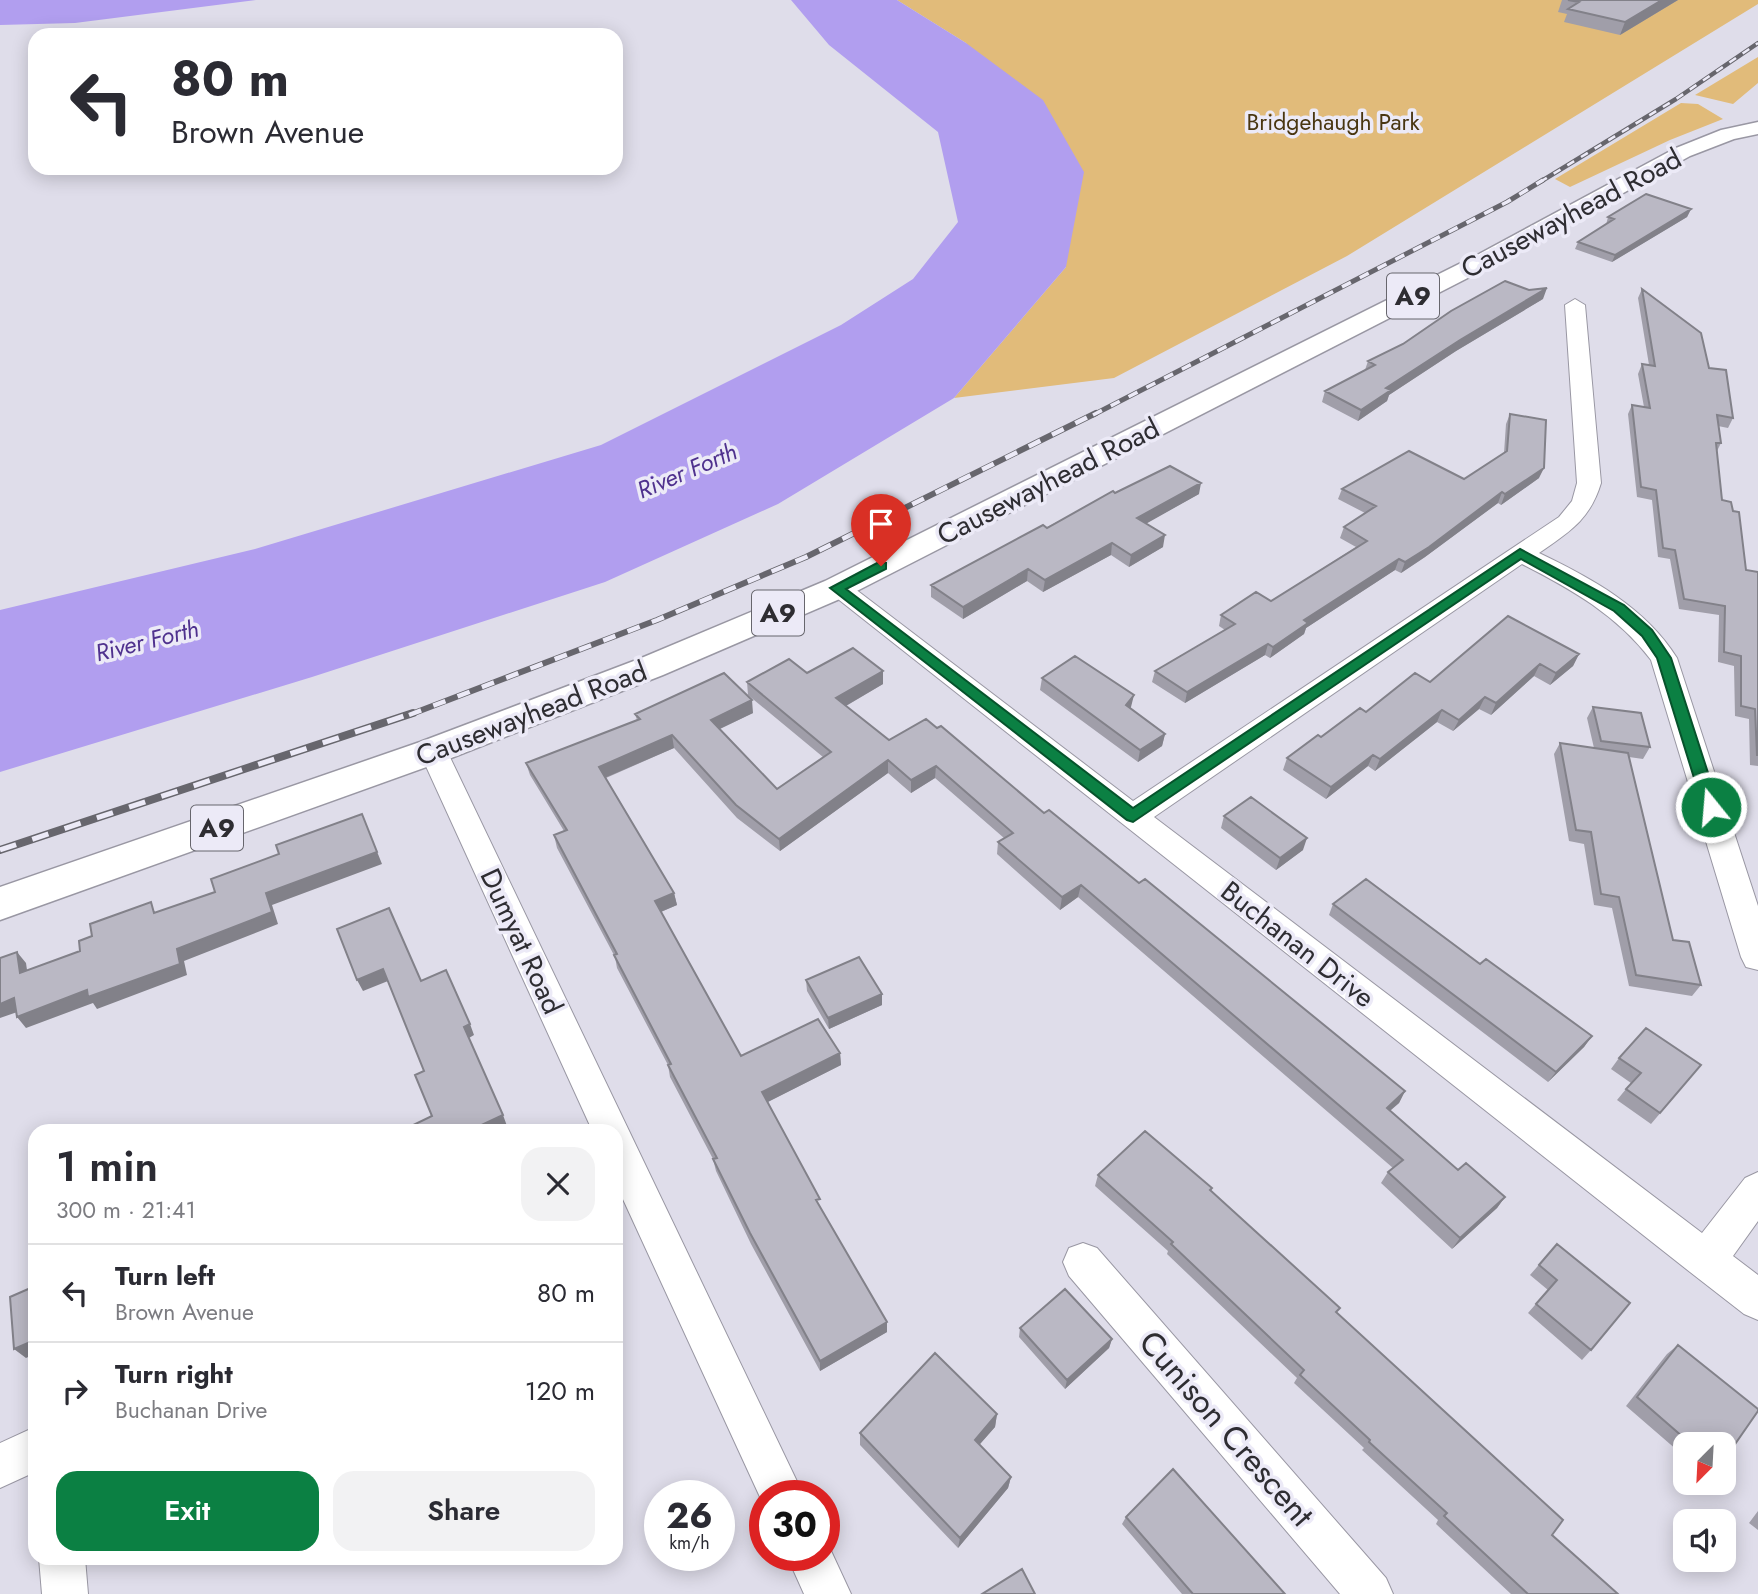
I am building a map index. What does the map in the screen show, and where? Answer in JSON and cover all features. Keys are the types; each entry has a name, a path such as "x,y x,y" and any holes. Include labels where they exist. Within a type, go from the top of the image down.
{"main road":[{"name":"Causewayhead Road","path":"0,904 433,751 651,667 837,588 1487,259 1683,152 1711,140 1758,128"}],"street":[{"path":"1133,816 1567,522 1583,503 1589,483 1575,305"},
{"path":"1520,553 1619,608 1647,633 1664,658 1758,957"},
{"name":"Buchanan Drive","path":"837,588 1758,1300"},
{"name":"Dumyat Road","path":"433,751 605,1124"},
{"name":"Dumyat Road","path":"623,1164 774,1480"},
{"path":"1704,1259 1758,1190"},
{"name":"Cunison Crescent","path":"1083,1262 1370,1594"},
{"path":"0,1466 28,1452"},
{"path":"63,1565 65,1594"},
{"path":"817,1571 828,1594"}],"green space":[{"name":"Bridgehaugh Park","path":"897,0 1758,0 1758,4 1347,256 1114,378 954,398 1066,267 966,43"},
{"path":"1758,57 1758,83 1733,104 1695,95"},
{"path":"1681,103 1698,104 1723,119 1670,140 1570,187 1555,179"}],"water":[{"path":"0,0 256,0 75,23 0,25"},
{"name":"River Forth","path":"791,0 897,0 966,43 1043,100 1084,172 1066,267 954,398 778,504 605,582 312,677 0,772 0,610 255,549 601,445 841,325 913,279 958,222 938,132 829,45"}],"building":[{"path":"1568,0 1662,0 1625,22 1568,9 1579,2"},
{"path":"1646,194 1691,209 1615,255 1578,242 1614,219 1608,217"},
{"path":"1505,281 1529,290 1547,288 1386,388 1391,390 1361,410 1325,391 1375,365 1368,361 1403,344 1451,311"},
{"path":"1642,289 1701,333 1709,368 1726,370 1733,418 1717,415 1721,443 1716,443 1722,500 1731,502 1733,511 1739,512 1746,570 1758,572 1758,755 1755,709 1741,706 1741,656 1724,652 1725,606 1684,599 1675,550 1663,548 1656,490 1641,487 1632,405 1650,408 1642,364 1655,366"},
{"path":"1510,414 1546,420 1544,468 1505,494 1502,492 1429,547 1405,562 1399,559 1304,620 1308,623 1273,647 1268,644 1187,692 1155,671 1235,624 1221,615 1256,592 1271,601 1367,541 1344,527 1376,506 1342,489 1409,451 1464,479 1507,451"},
{"path":"1170,466 1201,483 1137,518 1165,535 1131,555 1112,543 1045,580 1028,569 963,607 931,585 1043,525 1047,528 1113,491 1115,493"},
{"path":"1508,616 1579,654 1556,673 1540,664 1496,703 1485,697 1459,720 1442,710 1380,759 1373,755 1331,787 1287,758 1360,708 1366,712 1415,673 1430,682"},
{"path":"853,648 883,671 836,698 889,740 926,719 937,728 941,726 1044,813 1049,810 1139,883 1145,879 1405,1091 1387,1108 1458,1170 1466,1163 1505,1197 1460,1238 1388,1172 1403,1160 1081,885 1062,897 998,842 1013,833 936,766 911,780 888,760 779,839 736,805 672,735 599,767 674,893 655,901 741,1056 818,1019 840,1053 762,1092 820,1199 816,1200 887,1322 820,1361 750,1233 713,1159 717,1158 614,955 617,954 554,835 567,830 526,763 640,719 635,714 724,673 752,700 711,720 777,789 831,752 747,682 789,659 807,673"},
{"path":"1075,656 1134,695 1126,705 1165,734 1140,750 1042,678"},
{"path":"1593,707 1641,713 1650,747 1601,741"},
{"path":"1560,743 1628,753 1673,940 1689,942 1701,985 1636,975 1619,897 1601,894 1591,832 1576,830"},
{"path":"1251,797 1307,838 1280,858 1224,816"},
{"path":"362,814 377,852 266,893 272,912 177,949 180,964 88,997 87,990 17,1017 14,998 0,1004 0,958 17,952 20,973 80,951 79,941 92,936 90,924 151,902 154,913 215,892 211,879 279,854 276,845"},
{"path":"1366,879 1480,964 1486,959 1592,1036 1556,1072 1333,904"},
{"path":"389,908 421,981 446,970 470,1024 464,1027 503,1115 484,1124 415,1124 432,1116 415,1075 424,1071 383,969 357,980 337,929"},
{"path":"859,957 882,994 828,1018 806,980"},
{"path":"1646,1028 1701,1065 1660,1113 1626,1089 1641,1073 1619,1058"},
{"path":"1145,1131 1212,1188 1210,1190 1340,1308 1336,1312 1563,1520 1552,1535 1618,1594 1528,1594 1444,1516 1447,1513 1300,1375 1304,1370 1171,1244 1173,1242 1098,1175"},
{"path":"1557,1244 1630,1303 1591,1350 1536,1304 1557,1280 1539,1265"},
{"path":"28,1289 28,1343 14,1349 10,1297"},
{"path":"1065,1289 1112,1339 1067,1380 1020,1328"},
{"path":"1678,1345 1758,1411 1736,1443 1736,1432 1677,1432 1637,1397"},
{"path":"935,1353 997,1414 975,1440 1011,1477 960,1538 860,1433"},
{"path":"1173,1469 1285,1594 1193,1594 1126,1517"},
{"path":"1022,1569 1035,1594 982,1594"}],"railway":[{"path":"1540,182 1676,99 1758,43"},
{"path":"1093,415 1507,202 1543,180"},
{"path":"409,715 657,620 806,557 1096,413"},
{"path":"0,850 413,713"}],"route":[{"path":"881,566 837,588 1133,816 1520,553 1619,608 1647,633 1664,658 1711,807"}]}
